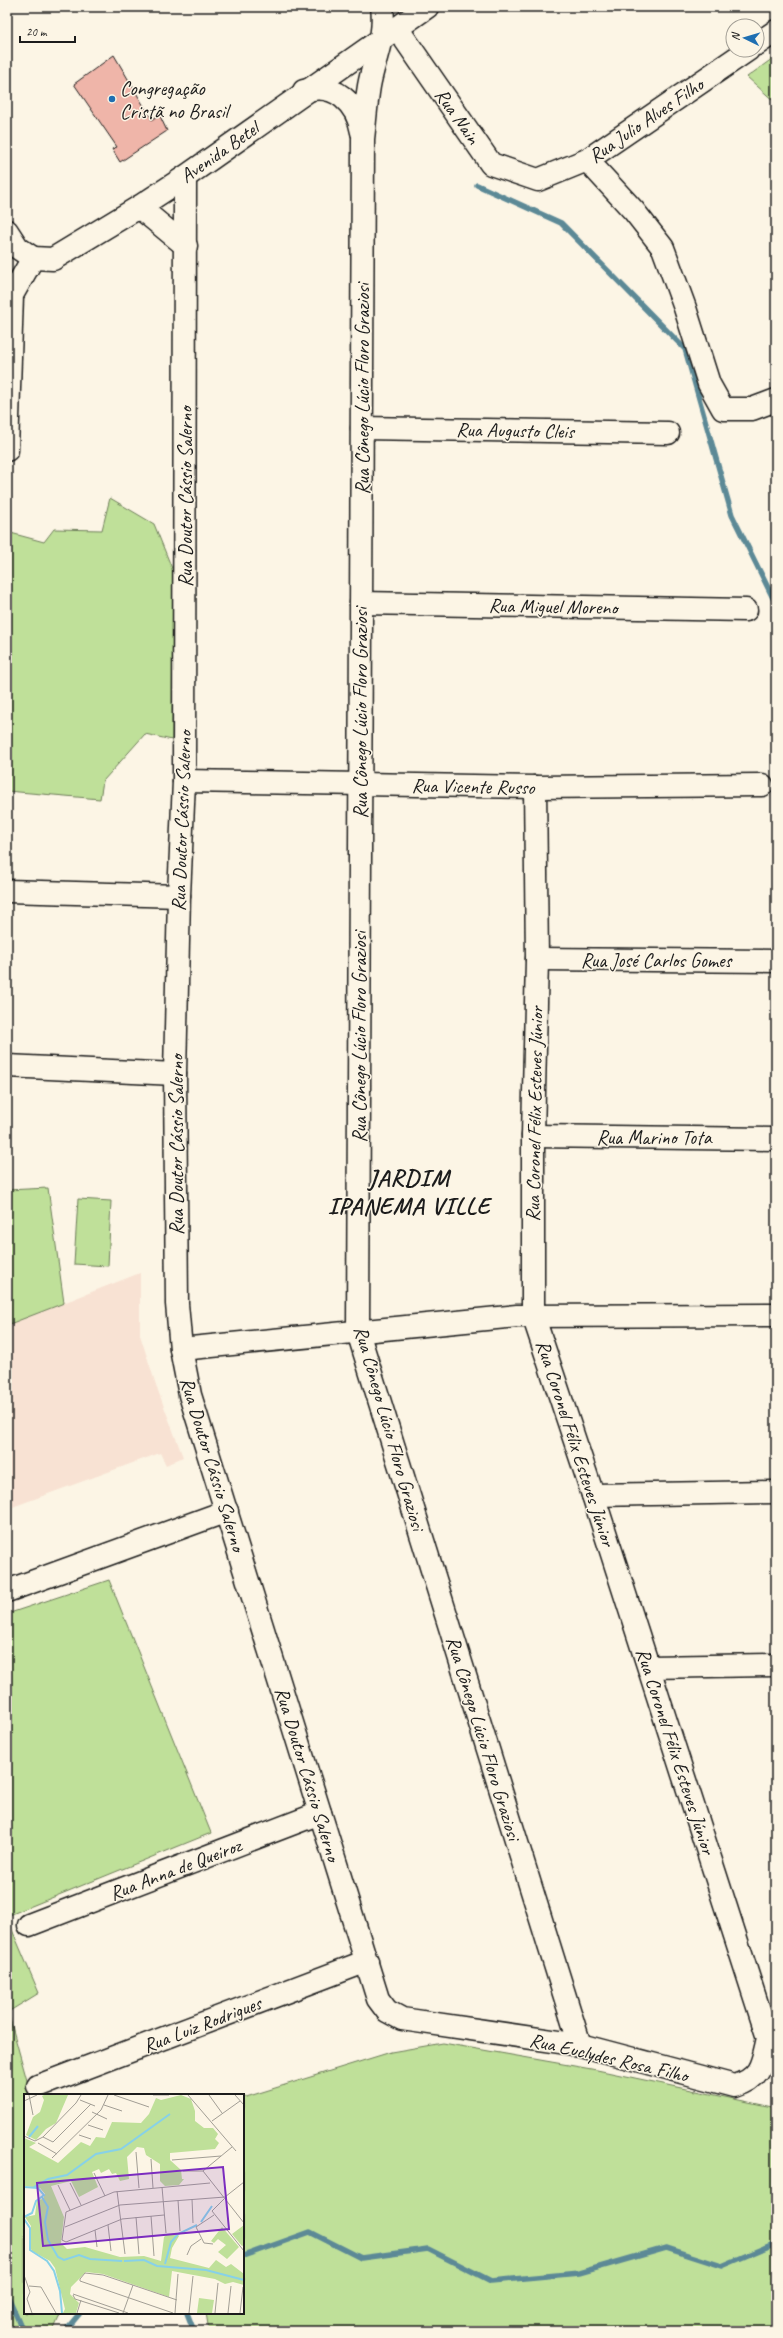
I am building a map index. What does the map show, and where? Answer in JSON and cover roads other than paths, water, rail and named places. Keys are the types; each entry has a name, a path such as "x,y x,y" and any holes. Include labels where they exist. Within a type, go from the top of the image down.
{"street":[{"path":"358,56 368,37 373,17 373,7"},
{"path":"382,7 384,26 390,33"},
{"name":"Avenida Betel","path":"33,258 53,259 139,207 185,177 427,7"},
{"path":"765,39 776,31"},
{"name":"Rua Cônego Lúcio Floro Graziosi","path":"390,33 369,87 363,139 358,1332 580,2046"},
{"name":"Rua Nain","path":"390,33 491,164 538,180"},
{"name":"Rua Julio Alves Filho","path":"538,180 587,160 736,58"},
{"name":"Rua Cônego Lúcio Floro Graziosi","path":"340,68 335,75 334,82 340,94 351,104 360,118 363,139"},
{"path":"304,92 312,88 326,89 340,94"},
{"path":"587,160 634,211 663,248 685,308 709,384 723,409 752,409 776,400"},
{"name":"Rua Doutor Cássio Salerno","path":"185,177 184,781 179,896 175,1074 177,1304 181,1349 190,1395 320,1813 378,1999 387,2011"},
{"path":"139,207 186,246"},
{"path":"7,232 18,248 33,258 12,295 7,450"},
{"name":"Rua Augusto Cleis","path":"362,428 668,433"},
{"name":"Rua Miguel Moreno","path":"361,603 746,610"},
{"name":"Rua Vicente Russo","path":"184,781 535,788 762,785"},
{"name":"Rua Coronel Félix Esteves Júnior","path":"535,788 537,959 533,1136 533,1315 649,1666 768,2038 762,2066 758,2073"},
{"path":"7,891 179,896"},
{"name":"Rua José Carlos Gomes","path":"537,959 776,961"},
{"path":"7,1066 175,1074"},
{"name":"Rua Marino Tota","path":"533,1136 776,1138"},
{"path":"181,1349 533,1315 776,1315"},
{"path":"593,1495 776,1492"},
{"path":"7,1591 227,1511"},
{"path":"649,1666 776,1665"},
{"name":"Rua Anna de Queiroz","path":"29,1925 320,1813"},
{"name":"Rua Luiz Rodrigues","path":"38,2086 367,1961"},
{"name":"Rua Euclydes Rosa Filho","path":"387,2011 402,2019 580,2046 735,2086 748,2082 758,2073"}],"waterway":[{"path":"477,185 561,223 685,349 732,515 776,604"},
{"path":"244,2256 310,2232 361,2258 428,2249 491,2281 579,2273 666,2248 722,2266 776,2243"},
{"path":"7,2294 23,2331"},
{"path":"65,2331 79,2314"},
{"path":"187,2314 194,2331"}],"place":[{"name":"Congregação Cristã no Brasil","path":"112,99"}],"district":[{"name":"JARDIM IPANEMA VILLE","path":"409,1192"}]}
